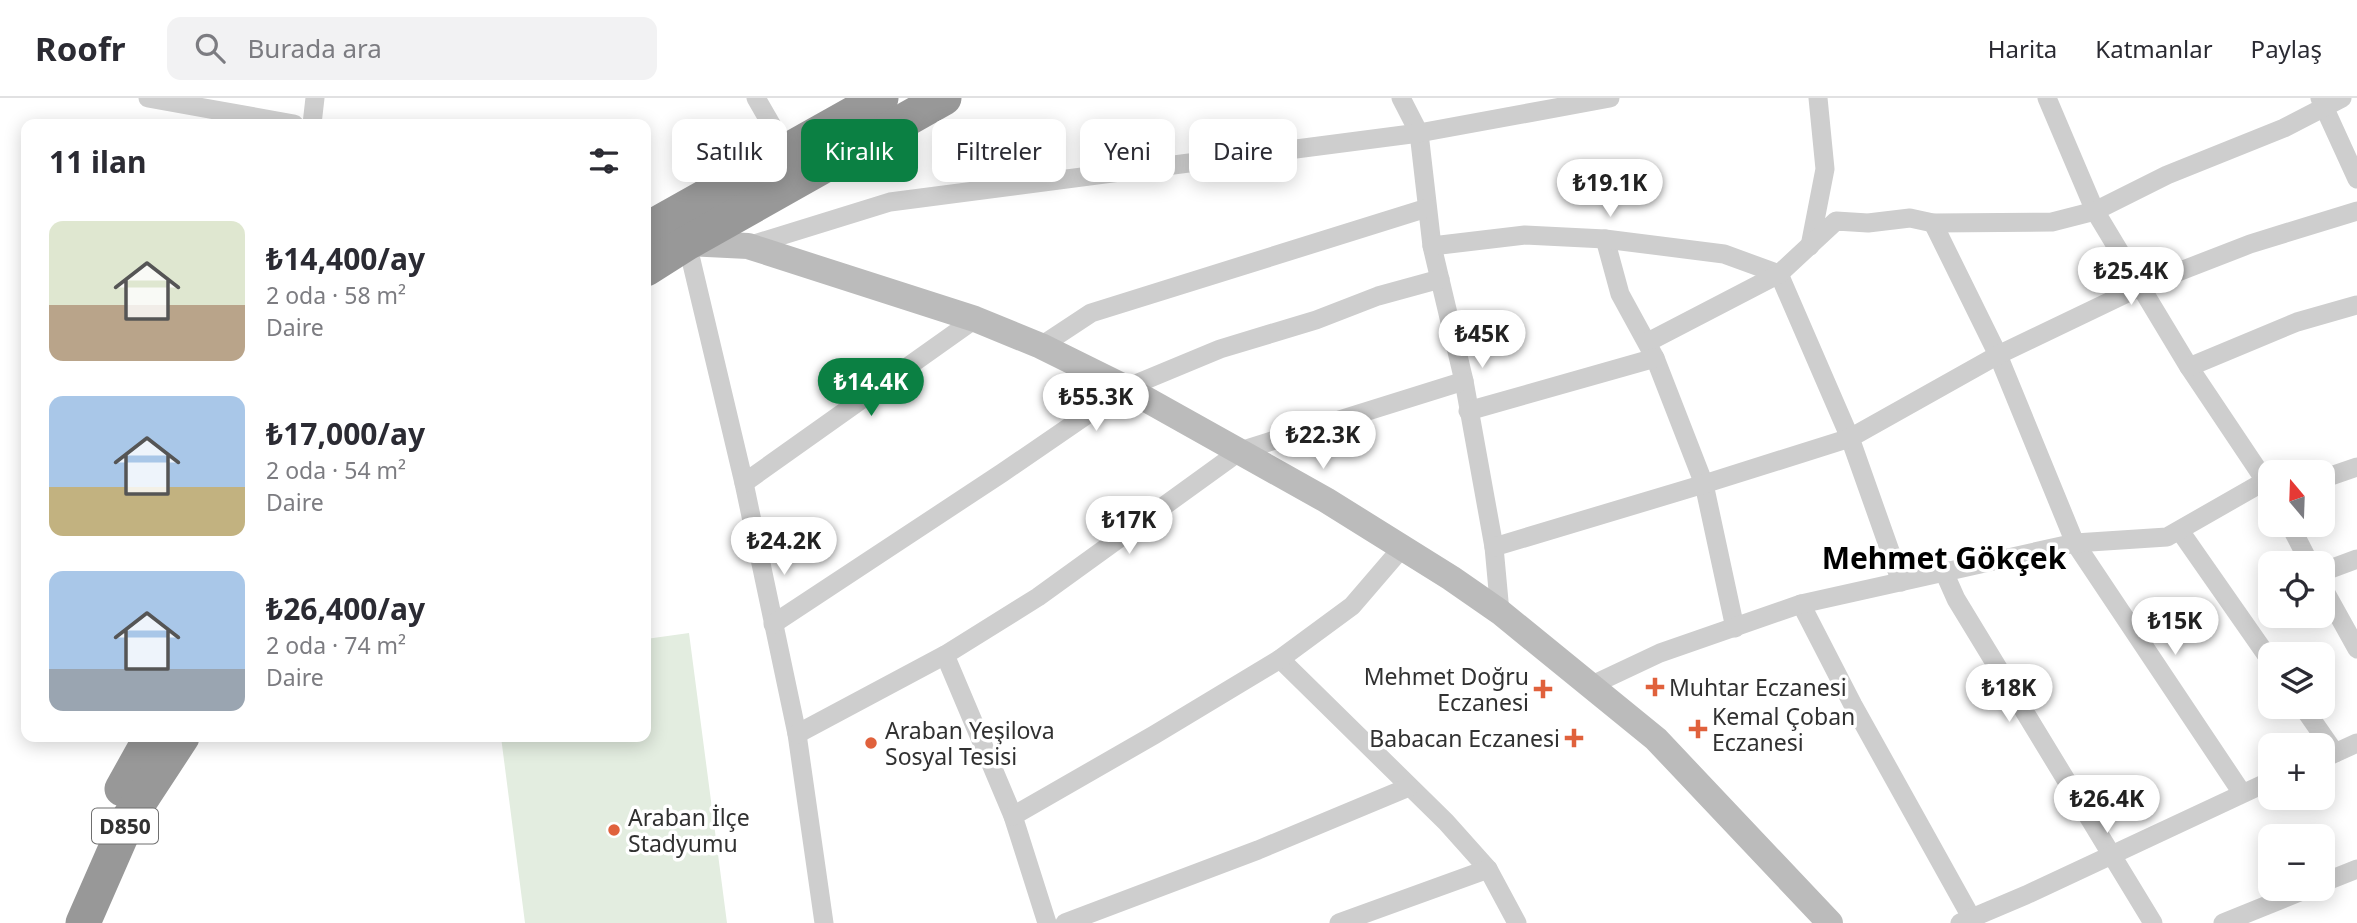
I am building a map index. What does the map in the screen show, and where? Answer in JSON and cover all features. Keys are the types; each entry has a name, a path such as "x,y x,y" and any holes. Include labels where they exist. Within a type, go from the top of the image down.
{"highway":[{"path":"787,149 881,98"},
{"path":"651,266 944,98"},
{"path":"651,226 729,182"},
{"name":"D850","path":"60,923 111,809 148,742"},
{"name":"D850","path":"83,923 129,818 179,742"}],"street":[{"path":"148,98 266,119"},
{"path":"312,119 314,98"},
{"path":"756,98 768,119"},
{"path":"1401,98 1419,133 1432,246 1464,382 1494,547 1500,612"},
{"path":"748,246 890,202 1419,133 1610,98"},
{"path":"1810,246 1825,169 1818,98"},
{"path":"2047,98 2095,211 2189,367 2258,469"},
{"path":"1468,411 1652,350 1779,274 1836,221 1868,223 1910,218 1933,223 2052,222 2095,211 2167,175 2284,128 2322,103 2342,98"},
{"path":"2322,103 2357,179"},
{"path":"1041,346 1091,313 1427,208"},
{"path":"1494,547 1850,438 1998,355 2142,286 2250,244 2357,211"},
{"path":"1933,223 1998,355 2075,543 2242,793"},
{"path":"651,230 687,243 748,246 975,319 1041,346 1126,388 1326,500 1500,612 1656,739 1830,923"},
{"path":"1432,246 1525,235 1605,239 1724,254 1779,274 1850,438 1902,582"},
{"path":"1605,239 1620,294 1652,350 1704,484 1735,628"},
{"path":"687,243 744,483 797,734 824,923"},
{"path":"773,624 1126,388 1220,349 1316,320 1378,296 1440,279"},
{"path":"2189,367 2297,323 2357,305"},
{"path":"744,483 975,319"},
{"path":"797,734 945,655 1038,597 1240,451 1464,382"},
{"path":"2335,475 2357,467"},
{"path":"1591,685 1660,653 1801,604 2075,543 2167,537 2258,489"},
{"path":"2180,531 2258,643"},
{"path":"1013,816 1280,659 1352,606 1401,549"},
{"path":"2335,567 2357,559"},
{"path":"1944,572 1956,599 2153,923"},
{"path":"1801,604 1965,920 2026,895 2258,786"},
{"path":"2335,609 2357,649"},
{"path":"945,655 1013,816 1047,923"},
{"path":"1280,659 1446,822 1488,869 1517,923"},
{"path":"2335,753 2357,743"},
{"path":"1065,923 1258,850 1409,787"},
{"path":"1339,923 1488,869"},
{"path":"2335,878 2357,869"},
{"path":"2222,923 2277,901"}],"shaded area":[{"name":"Araban İlçe Stadyumu","path":"689,633 727,923 525,923 502,742 651,742 651,638"}],"place":[{"name":"Muhtar Eczanesi","path":"1655,687"},
{"name":"Mehmet Doğru Eczanesi","path":"1543,689"},
{"name":"Kemal Çoban Eczanesi","path":"1698,729"},
{"name":"Babacan Eczanesi","path":"1574,738"},
{"name":"Araban Yeşilova Sosyal Tesisi","path":"871,743"},
{"name":"Araban İlçe Stadyumu","path":"614,830"}],"district":[{"name":"Mehmet Gökçek","path":"1944,557"}]}
